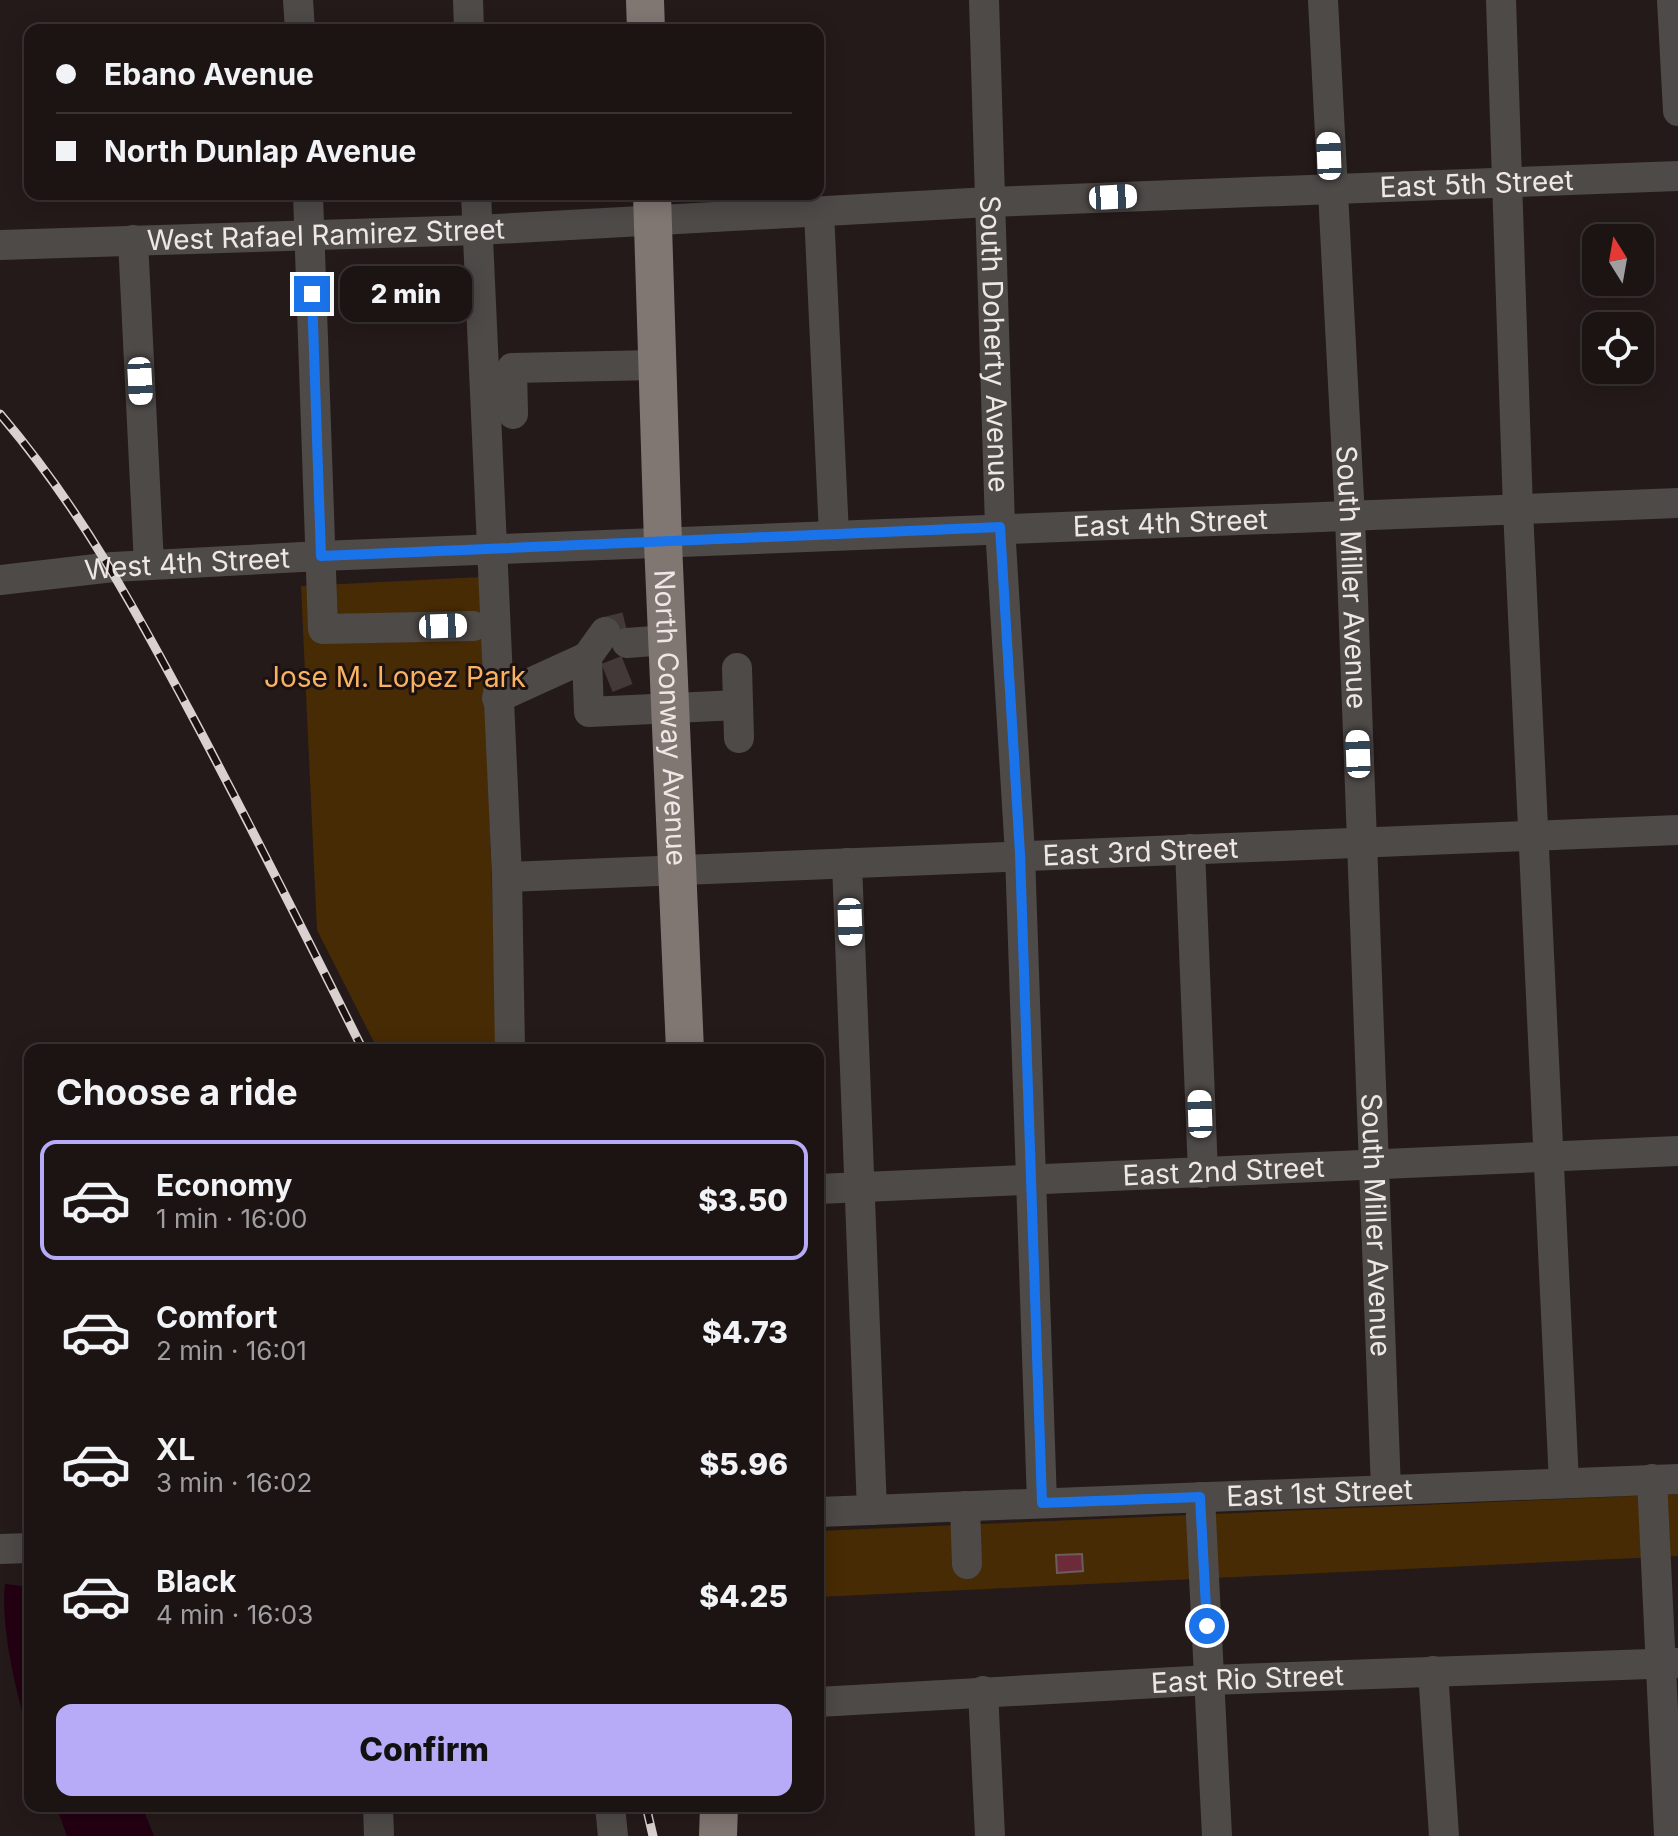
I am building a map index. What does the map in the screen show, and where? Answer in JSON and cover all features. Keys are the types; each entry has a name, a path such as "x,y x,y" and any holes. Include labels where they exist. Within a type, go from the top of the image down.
{"main road":[{"path":"645,0 646,24"},
{"name":"North Conway Avenue","path":"652,208 663,543 621,649 670,706 685,1044"},
{"path":"718,1836 719,1812"}],"street":[{"path":"298,0 300,24"},
{"path":"468,0 469,24"},
{"name":"South Doherty Avenue","path":"984,0 1000,527 1020,854 1042,1503"},
{"name":"South Miller Avenue","path":"1323,0 1330,187 1350,518 1386,1490"},
{"path":"1501,0 1518,510 1564,1483"},
{"path":"1672,0 1678,111"},
{"name":"East 5th Street","path":"652,208 819,212 1330,187 1678,176"},
{"path":"308,200 323,629 473,626"},
{"path":"476,200 489,549 507,877 510,1044"},
{"name":"West Rafael Ramirez Street","path":"0,245 478,230 652,208"},
{"path":"819,212 834,535"},
{"path":"133,240 149,565"},
{"path":"513,414 512,368 657,365"},
{"name":"East 4th Street","path":"663,543 1000,527 1350,518 1678,503"},
{"name":"West 4th Street","path":"0,580 149,565 663,543"},
{"path":"497,698 621,649"},
{"path":"621,649 589,712 738,705"},
{"path":"737,668 739,738"},
{"name":"East 3rd Street","path":"507,877 1020,854 1678,830"},
{"path":"1190,849 1203,1173"},
{"path":"847,863 872,1510"},
{"name":"East 2nd Street","path":"824,1189 1678,1151"},
{"path":"1665,1479 1670,1663 1669,1836"},
{"name":"East 1st Street","path":"824,1512 1665,1479"},
{"path":"1200,1497 1217,1836"},
{"path":"965,1506 967,1564"},
{"path":"0,1549 24,1548"},
{"name":"East Rio Street","path":"824,1702 1210,1680 1670,1663"},
{"path":"1433,1671 1444,1836"},
{"path":"983,1691 990,1836"},
{"path":"378,1812 379,1836"},
{"path":"611,1812 613,1836"}],"green space":[{"name":"Jose M. Lopez Park","path":"482,577 497,1044 375,1044 317,930 301,586"},
{"path":"1678,1494 1678,1556 824,1597 824,1531"}],"shaded area":[{"path":"5,1584 24,1586 24,1717 10,1660"},
{"path":"58,1812 144,1812 154,1836 67,1836"}],"building":[{"path":"1082,1554 1083,1571 1057,1573 1056,1555"}],"tunnel":[{"path":"605,632 626,627"},
{"path":"607,678 627,670"}],"railway":[{"path":"0,414 80,520 125,594 233,794 360,1044"},
{"path":"647,1812 653,1836"}],"route":[{"path":"312,294 321,556 1000,527 1020,854 1042,1503 1200,1497 1207,1626"}]}
